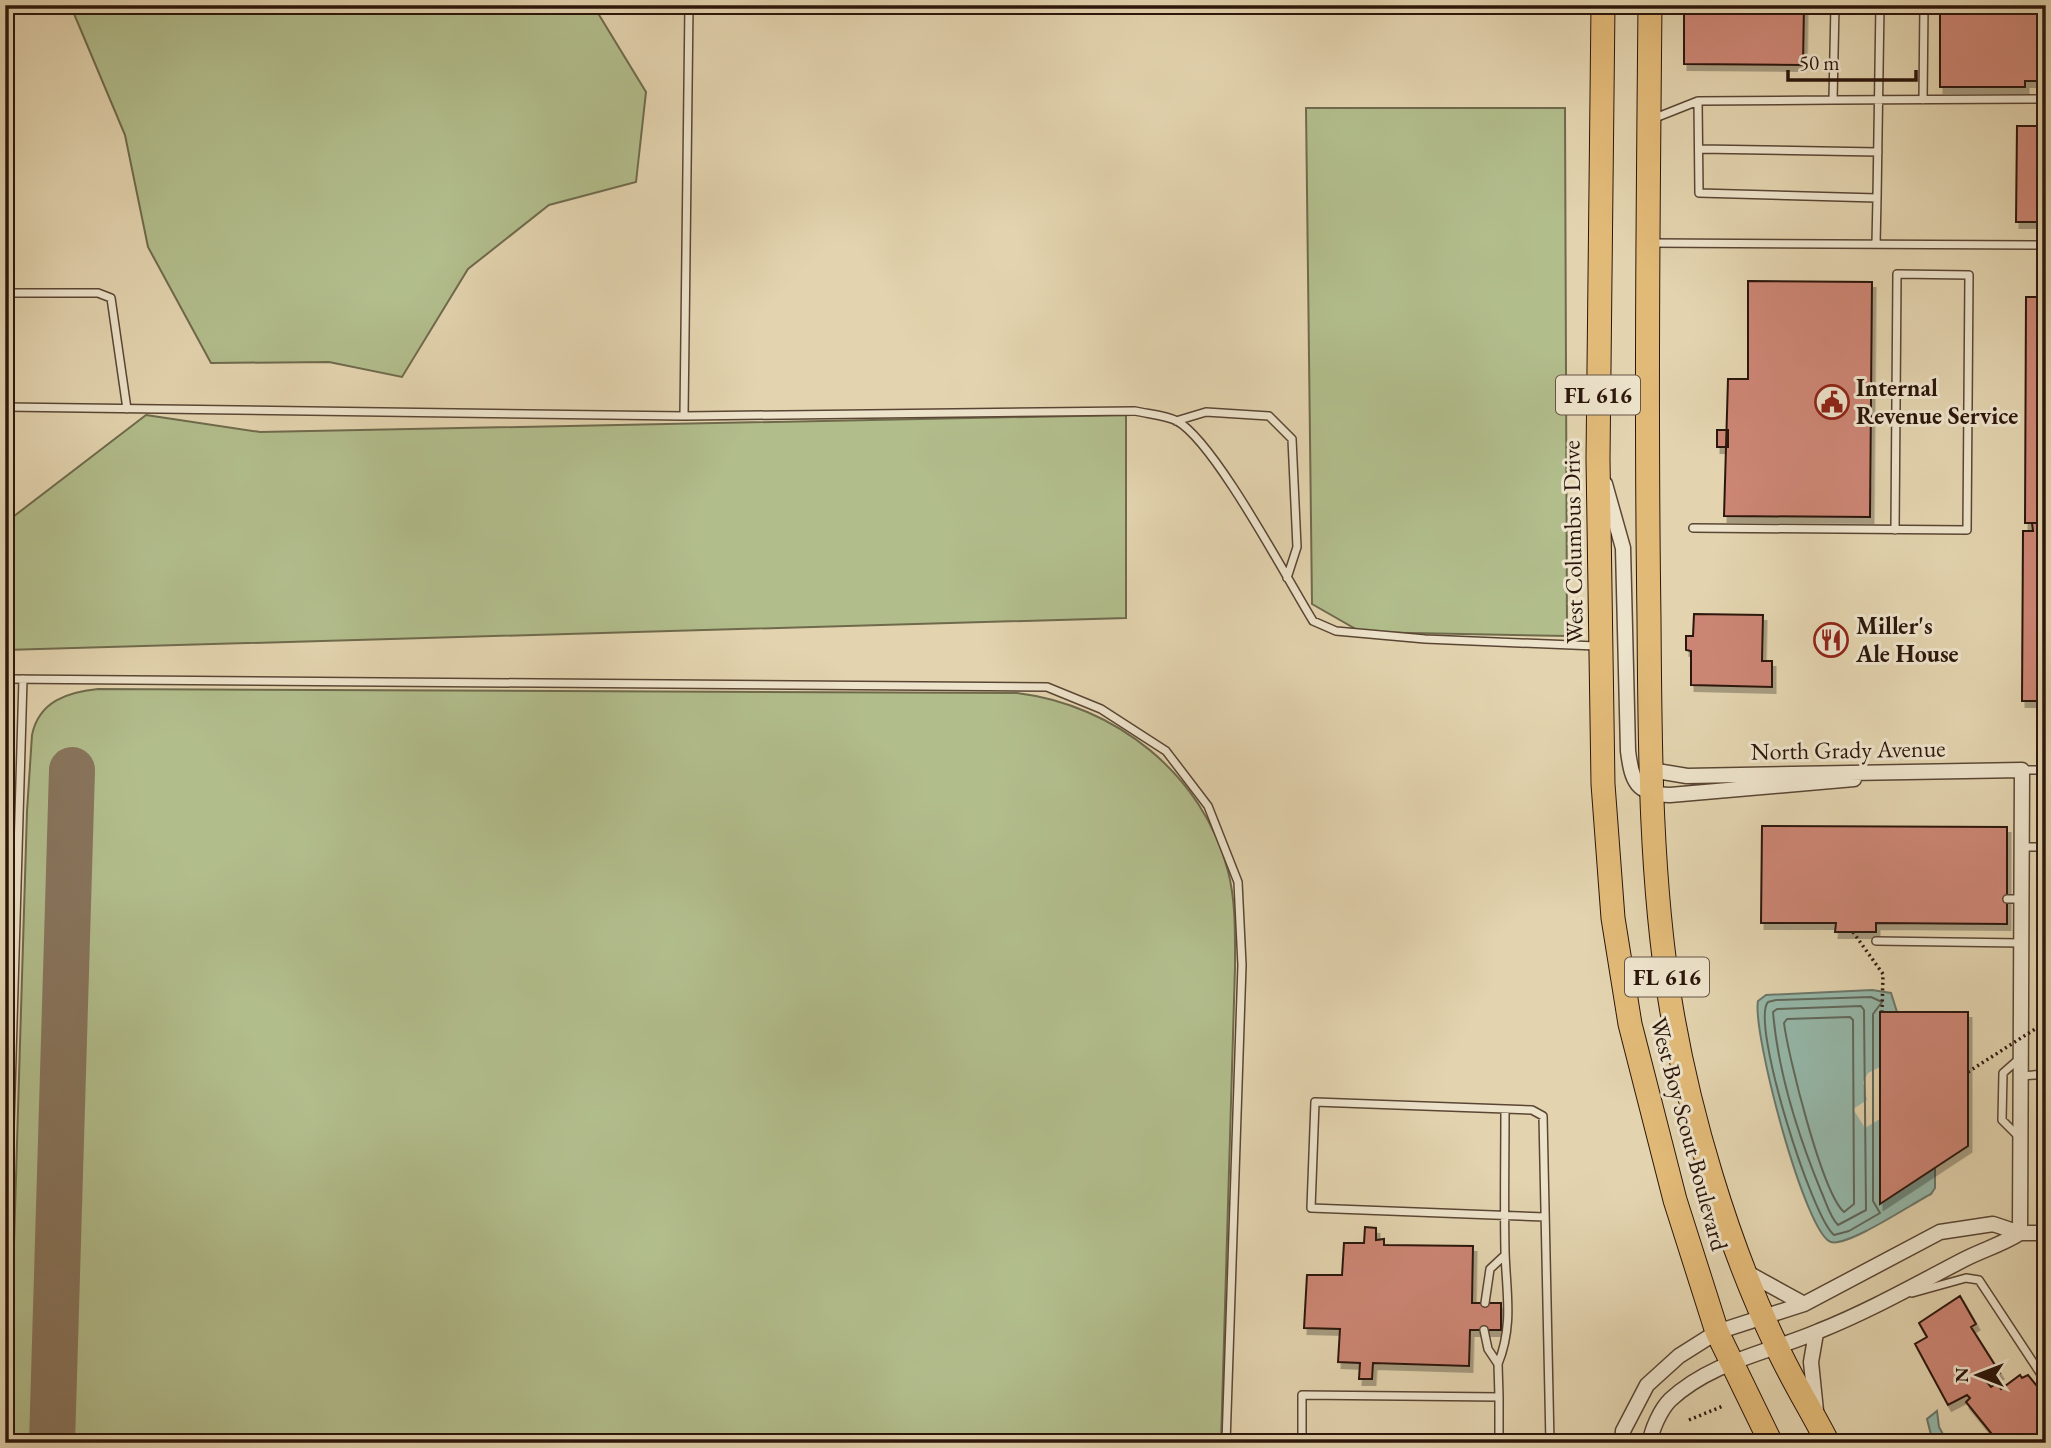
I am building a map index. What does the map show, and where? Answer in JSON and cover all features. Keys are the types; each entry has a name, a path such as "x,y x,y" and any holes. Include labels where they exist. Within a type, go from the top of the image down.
{"main road":[{"name":"West Columbus Drive","path":"1603,5 1598,459 1603,784"},
{"name":"FL 616","path":"1650,5 1648,243 1651,770"},
{"name":"West Boy Scout Boulevard","path":"1651,770 1658,908 1670,1003 1707,1157 1763,1317 1776,1347 1823,1433"},
{"name":"West Boy Scout Boulevard","path":"1603,784 1613,918 1630,1024 1675,1200 1717,1332 1770,1443"}],"street":[{"path":"1598,459 1623,548 1631,769 1634,780 1651,794 1820,784 1892,774"},
{"name":"North Grady Avenue","path":"1651,770 1687,776 1825,771 1892,774 2022,770"},
{"path":"2020,1233 2022,943 2014,899 2022,847 2022,770"},
{"path":"1622,1443 1623,1431 1647,1385 1679,1356 1717,1332 1804,1304 1940,1233 1993,1224 2020,1233 2046,1233"},
{"path":"1650,1443 1650,1435 1668,1402 1729,1362 1816,1333 1894,1298 1966,1258 1996,1248 2020,1233"},
{"path":"1746,1272 1804,1304"},
{"path":"1816,1333 1811,1362 1823,1433"}],"lane":[{"path":"684,416 689,5"},
{"path":"1833,100 1835,5"},
{"path":"1876,244 1880,5"},
{"path":"1923,100 1924,5"},
{"path":"1649,121 1669,110 1699,102 2046,99"},
{"path":"1699,102 1699,194 1877,198"},
{"path":"1699,149 1878,152"},
{"path":"1648,243 2046,244"},
{"path":"1693,528 1895,530 1967,530 1969,275 1897,274 1895,530"},
{"path":"5,293 98,293 111,298 127,409"},
{"path":"5,407 684,416 1136,411 1176,421 1189,431 1222,473 1313,621 1336,631 1425,639 1600,646"},
{"path":"1176,421 1206,412 1269,416 1292,439 1297,547 1287,578"},
{"path":"5,679 1047,687 1112,716 1166,751 1192,784 1208,806 1238,882 1242,965 1226,1443"},
{"path":"5,1296 23,679"},
{"name":"North Grady Avenue","path":"2022,770 2046,771"},
{"path":"2022,847 2045,847"},
{"path":"1877,941 2022,943"},
{"path":"2021,1058 2003,1073 2002,1120 2021,1139"},
{"path":"2021,1076 2046,1074"},
{"path":"1545,1217 1311,1208 1315,1102 1532,1111 1543,1116 1550,1443"},
{"path":"1499,1443 1498,1364 1506,1333 1509,1281 1505,1255 1505,1110"},
{"path":"1485,1303 1490,1269 1505,1255"},
{"path":"1894,1298 1966,1278 1979,1280 2046,1382"},
{"path":"1484,1329 1488,1349 1498,1364"},
{"path":"1301,1443 1302,1395 1499,1397"}],"path":[{"path":"1853,932 1883,974 1882,1012"},
{"path":"1968,1072 2046,1022"},
{"path":"1689,1420 1723,1406"}],"green space":[{"path":"43,5 593,5 646,92 636,182 549,205 468,269 402,377 329,362 211,363 148,247 125,135 72,9"},
{"path":"1306,108 1565,108 1567,636 1361,632 1312,604"},
{"path":"146,415 260,432 1126,415 1126,618 5,650 5,523"},
{"path":"98,689 1017,693 1053,700 1088,712 1120,729 1150,750 1176,775 1198,804 1216,836 1228,871 1232,895 1235,967 1221,1443 67,1443 88,767 57,765 35,1443 8,1443 27,811 32,735 41,714 56,700"}],"water":[{"path":"1872,990 1891,993 1897,1012 1880,1012 1880,1203 1935,1168 1935,1188 1931,1194 1865,1231 1839,1242 1831,1242 1820,1231 1808,1205 1782,1130 1763,1051 1758,1001 1766,995"},
{"path":"1937,1411 1939,1427 1948,1443 1933,1443 1927,1419"}],"pier":[{"path":"1880,1067 1880,1119 1865,1128 1853,1109 1867,1100 1863,1082 1868,1073"}],"building":[{"path":"1684,5 1804,5 1803,65 1684,64"},
{"path":"1940,5 2046,5 2046,81 2025,81 2025,87 1940,87"},
{"path":"2017,126 2046,126 2046,222 2016,222"},
{"path":"1748,281 1872,282 1870,517 1724,516 1728,379 1748,379"},
{"path":"2026,297 2046,297 2046,523 2025,523"},
{"path":"1717,430 1728,430 1728,447 1717,447"},
{"path":"2032,523 2046,523 2046,701 2022,701 2023,531 2033,531"},
{"path":"1694,614 1763,615 1762,661 1772,661 1772,687 1691,685 1691,651 1686,650 1686,636 1693,636"},
{"path":"2046,825 2046,1003 2045,1001"},
{"path":"1762,826 2007,827 2007,924 1876,923 1876,932 1835,932 1836,923 1761,923"},
{"path":"1880,1012 1968,1012 1968,1146 1880,1204"},
{"path":"2046,1082 2046,1171 2043,1171 2043,1131"},
{"path":"1365,1227 1376,1228 1376,1240 1384,1239 1384,1245 1473,1246 1472,1303 1501,1303 1501,1330 1470,1330 1469,1366 1373,1363 1372,1379 1359,1379 1360,1363 1338,1362 1340,1329 1304,1328 1307,1275 1342,1275 1344,1243 1364,1243"},
{"path":"1960,1296 1976,1324 1971,1327 2000,1373 1986,1381 1991,1387 1997,1383 2001,1389 2020,1375 2022,1378 2028,1375 2046,1397 2046,1443 1999,1443 1966,1402 1970,1398 1967,1395 1948,1405 1915,1344 1927,1337 1919,1323"}],"taxiway":[{"path":"52,1443 72,770"}],"place":[{"name":"Internal Revenue Service","path":"1832,402"},
{"name":"Miller's Ale House","path":"1831,640"}]}
